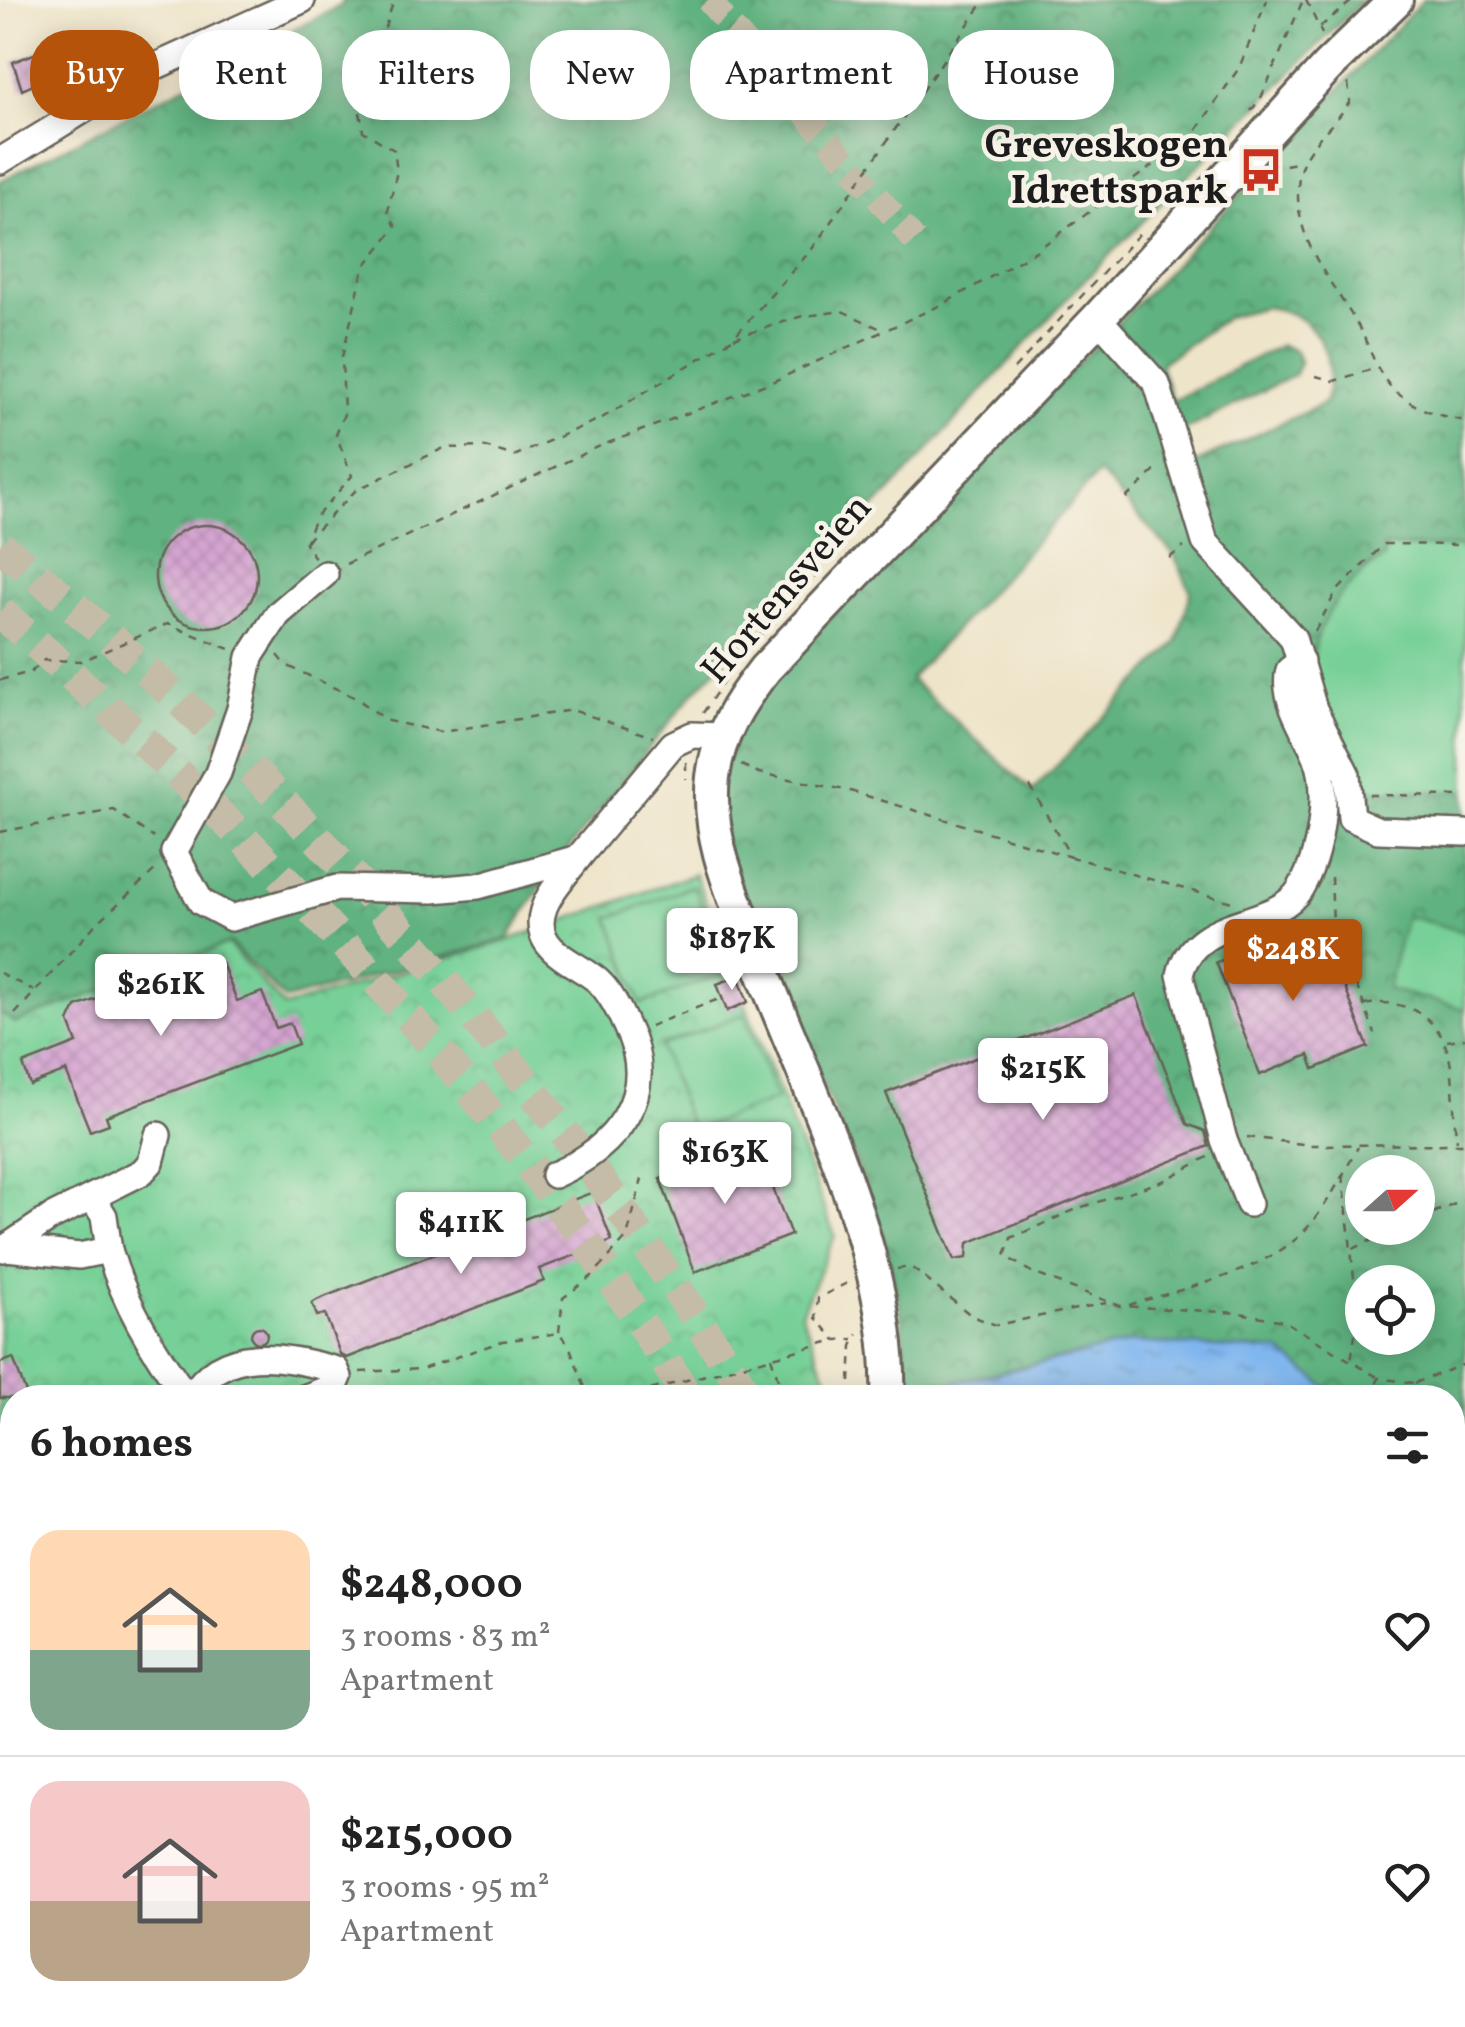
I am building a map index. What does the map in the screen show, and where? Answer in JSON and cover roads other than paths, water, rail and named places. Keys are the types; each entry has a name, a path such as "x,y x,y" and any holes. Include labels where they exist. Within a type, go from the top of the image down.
{"main road":[{"name":"Hortensveien","path":"888,1385 887,1340 873,1270 846,1187 728,880 713,823 701,742 734,711 764,669 1098,318 1327,67 1396,0"}],"street":[{"path":"0,161 154,66 302,0"},
{"path":"1098,318 1157,384 1202,535 1214,556 1284,623 1301,660 1314,709 1347,774 1351,818 1366,828 1465,833"},
{"path":"326,574 278,614 256,647 218,772 174,852 201,902 231,918 338,888 432,890 478,886 578,858"},
{"path":"1249,1204 1224,1140 1180,975 1191,952 1216,932 1295,896 1308,870 1324,794 1322,772 1288,689 1288,670 1301,660"},
{"path":"554,1175 596,1153 632,1112 638,1084 630,1034 598,982 566,960 543,934 541,923 547,901 578,858 701,742"},
{"path":"3,1250 142,1172 151,1162 158,1135"},
{"path":"92,1197 104,1216 116,1275 162,1362 179,1385"},
{"path":"3,1250 79,1256 109,1250"},
{"path":"200,1385 208,1376 258,1355 308,1362 338,1373 334,1385"}],"water":[{"path":"1134,1342 1280,1351 1323,1385 945,1385"}],"tunnel":[{"path":"708,0 915,241"},
{"path":"0,546 110,638 215,734 410,941 587,1163 740,1385"},
{"path":"0,612 193,789 375,978 541,1180 680,1385"}],"place":[{"name":"Greveskogen Idrettspark","path":"1261,170"}]}
